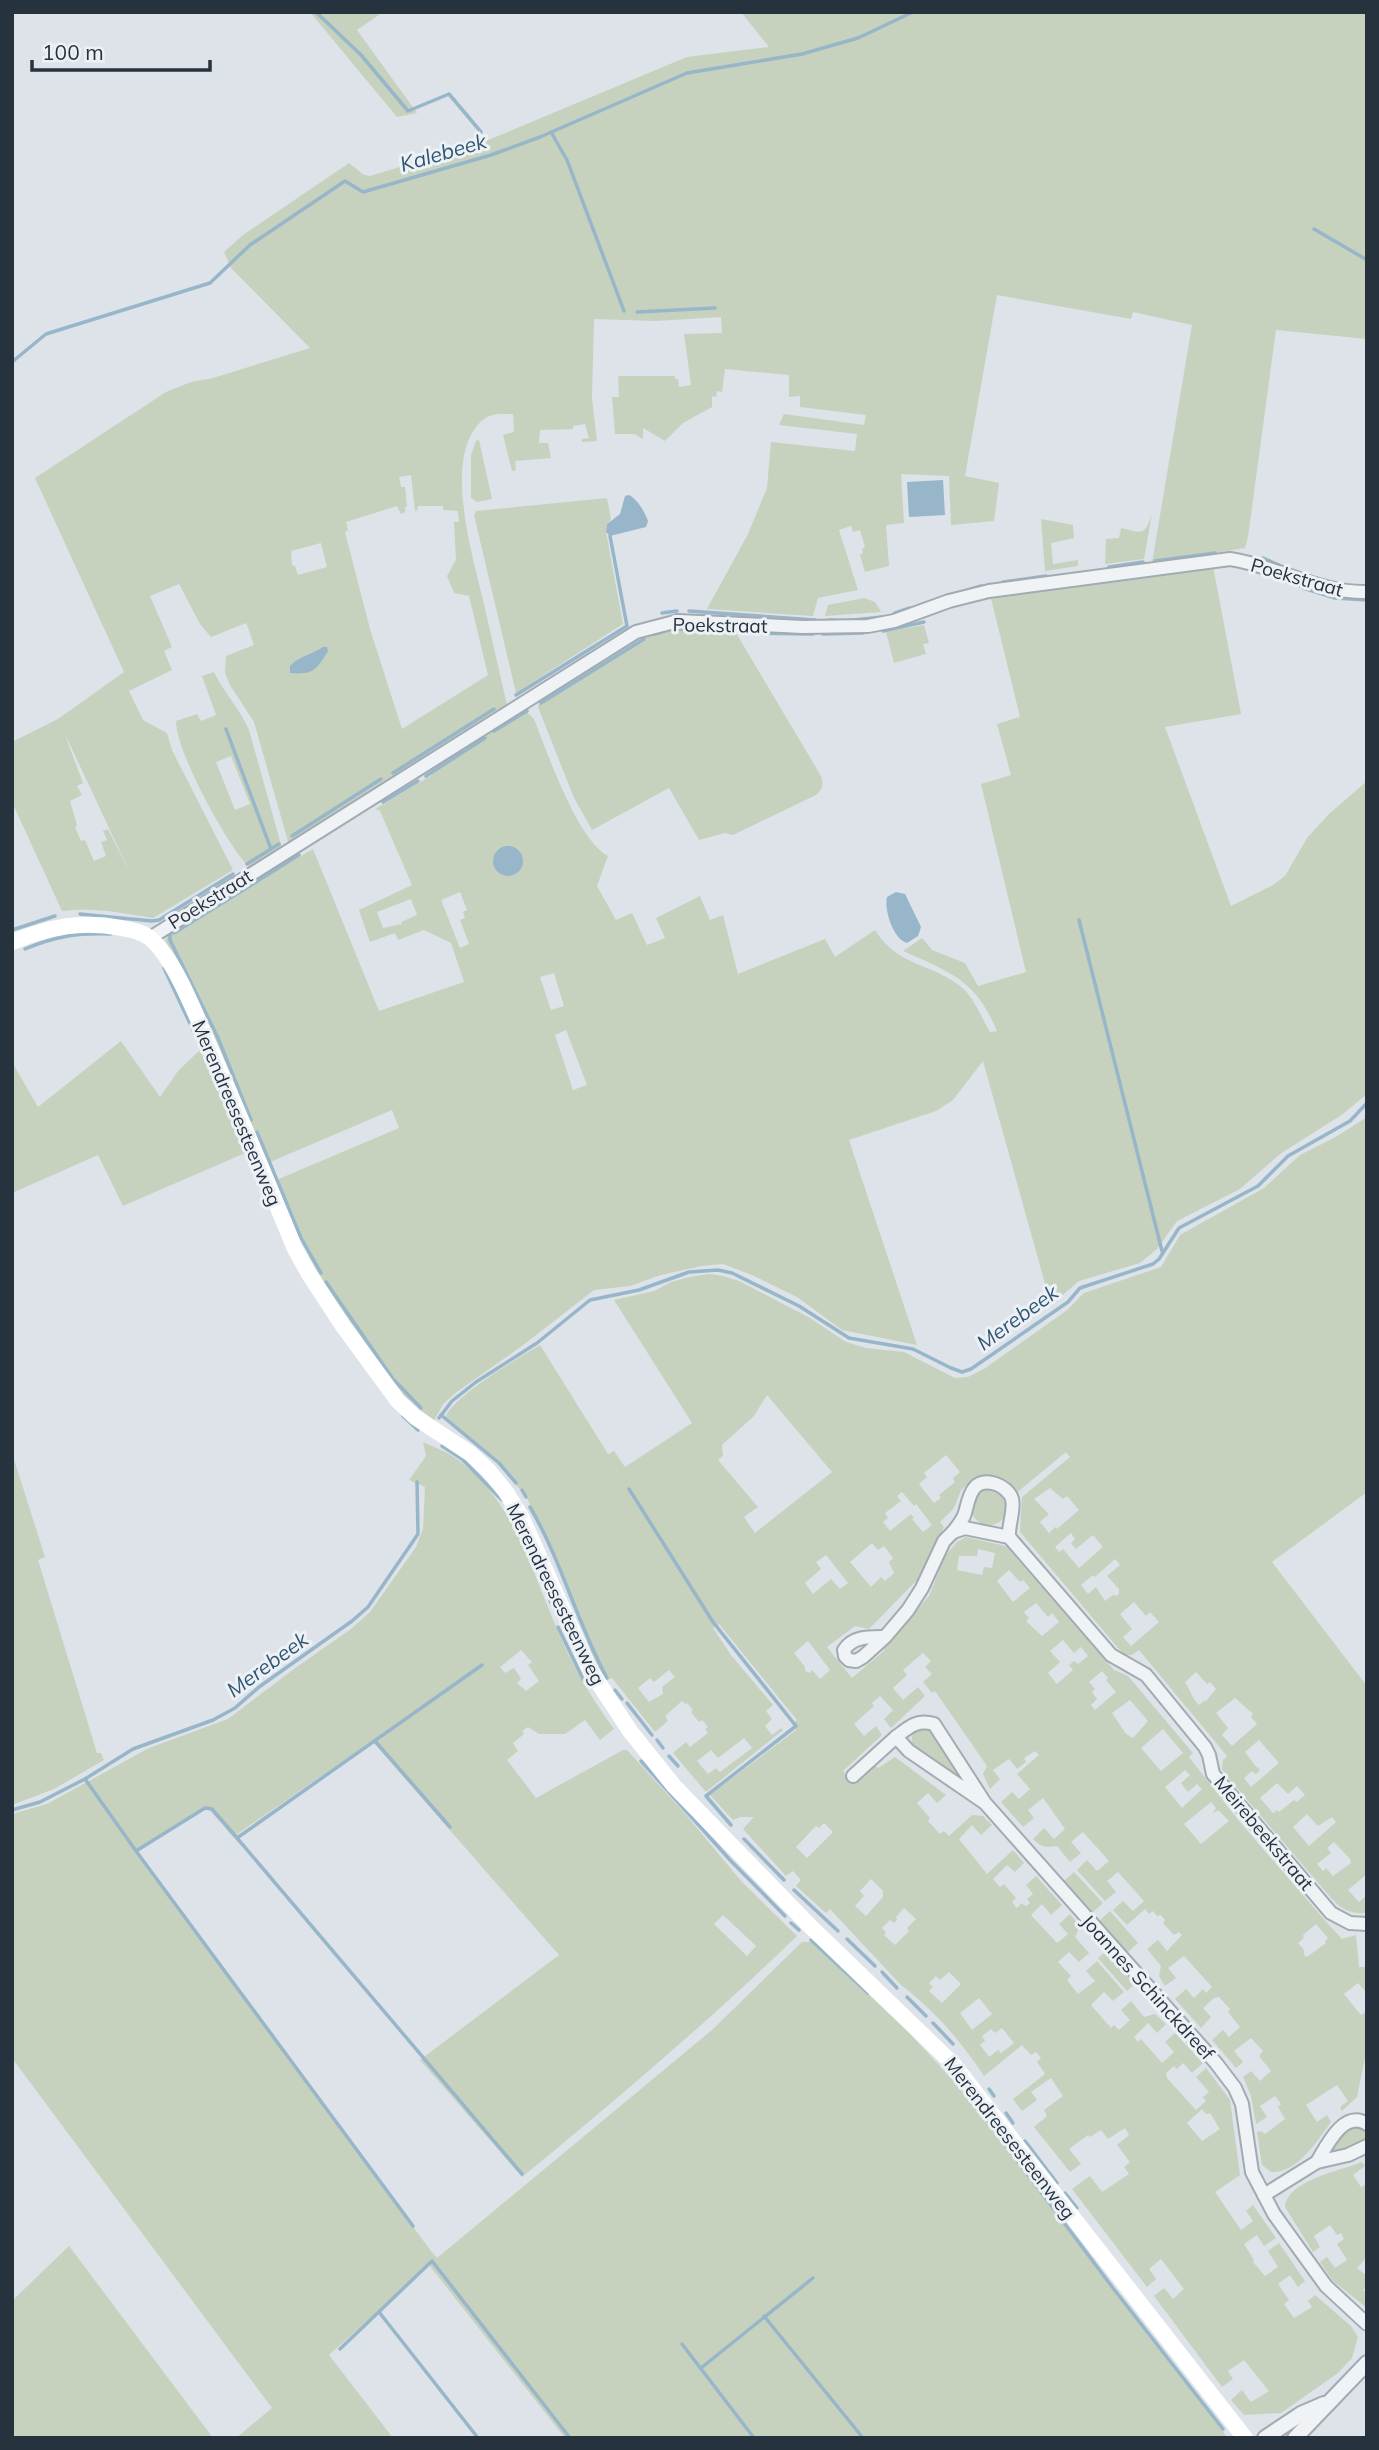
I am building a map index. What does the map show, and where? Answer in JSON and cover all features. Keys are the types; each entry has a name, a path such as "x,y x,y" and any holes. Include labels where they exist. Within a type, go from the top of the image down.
{"main road":[{"path":"12,942 57,927 90,923 135,930 150,938"},
{"name":"Merendreesesteenweg","path":"150,938 162,952 189,999 295,1249 309,1274 398,1401 415,1417 471,1454 506,1492 522,1518 590,1670 606,1698 674,1786 726,1841 954,2065 1245,2438"}],"street":[{"name":"Poekstraat","path":"150,938 636,632 653,625 678,621 803,627 868,626 894,621 949,601 989,591 1230,559 1246,561 1333,590 1367,592"},
{"path":"885,1637 922,1588 944,1541 965,1514 970,1493 980,1485 988,1483 1006,1490 1012,1499 1013,1509 1008,1527 1009,1537 965,1528 953,1532"},
{"name":"Meirebeekstraat","path":"1009,1537 1111,1655 1146,1675 1205,1747 1213,1774 1331,1913 1350,1923 1367,1924"},
{"name":"Joannes Schinckdreef","path":"853,1776 913,1724 925,1721 934,1724 985,1803 1236,2088 1242,2104 1252,2172 1274,2214 1326,2286 1367,2323"},
{"name":"Joannes Schinckdreef","path":"896,1737 909,1751 985,1803"},
{"path":"1317,2162 1343,2125 1354,2119 1367,2124"},
{"path":"1264,2195 1317,2162 1348,2155 1367,2146"},
{"path":"1295,2438 1367,2363"},
{"path":"1265,2438 1301,2414 1328,2402"}],"green space":[{"path":"310,12 383,12 357,30 417,113 397,117"},
{"path":"741,12 1367,12 1367,339 1276,330 1245,548 1152,563 1192,325 1133,312 1131,319 997,295 965,476 999,483 994,521 951,525 949,476 901,474 904,523 886,525 889,566 865,572 860,555 865,547 860,530 853,532 851,526 839,530 858,590 818,598 813,616 707,609 748,534 767,488 771,442 855,451 857,434 779,425 784,414 864,425 866,415 800,407 800,396 789,397 789,375 725,369 722,392 717,391 716,397 712,396 712,407 683,423 665,441 643,428 643,439 634,434 615,434 612,397 619,397 618,376 675,376 679,387 691,385 684,334 722,333 721,317 656,321 594,319 592,399 597,441 582,442 582,439 589,438 585,424 573,426 573,429 540,430 539,443 548,443 551,458 515,461 516,470 512,471 503,435 514,432 513,414 496,414 487,417 473,432 465,452 462,477 467,531 507,705 289,845 254,722 225,673 226,656 254,645 246,623 211,637 200,624 179,584 150,596 172,647 164,651 172,670 129,691 143,720 167,733 172,750 233,870 153,918 97,910 62,911 12,802 12,742 58,719 124,672 35,478 166,392 191,382 213,378 310,348 231,268 224,252 243,235 349,163 364,175 370,176 486,141 687,57 769,47","holes":["411,475 415,511 418,506 443,506 443,510 458,511 459,522 454,522 456,560 447,576 454,593 469,596 488,675 402,729 370,629 345,532 348,530 346,522 397,506 401,514 405,512 405,487 401,487 399,477","321,543 327,567 298,575 292,565 291,551","64,732 132,877 108,829 103,831 107,840 101,842 106,856 94,861 85,840 81,841 70,801 82,795 77,786 83,783"]},
{"path":"479,440 492,499 477,502 471,498 471,455 476,441"},
{"path":"607,498 611,519 606,532 623,624 516,693 474,515 476,511"},
{"path":"1152,514 1144,559 1105,564 1106,539 1119,538 1121,528 1141,532 1147,527"},
{"path":"1041,519 1073,525 1074,538 1051,543 1053,564 1078,560 1078,566 1045,571"},
{"path":"1213,566 1241,714 1165,727 1231,906 1285,876 1307,838 1329,814 1367,781 1367,1094 1343,1114 1280,1154 1240,1189 1177,1221 1157,1249 1140,1263 1079,1281 1058,1299 1049,1298 983,1061 953,1100 936,1111 849,1140 917,1345 842,1330 797,1297 752,1275 723,1264 702,1266 661,1275 630,1286 594,1290 458,1391 443,1404 434,1421 400,1392 333,1297 311,1260 274,1181 399,1128 392,1110 268,1163 212,1031 165,940 170,933 313,849 379,1011 464,982 451,943 424,930 398,940 395,933 370,942 359,910 412,885 380,811 375,809 432,775 432,767 523,711 534,719 575,815 597,847 608,856 597,886 616,920 632,913 647,945 665,938 656,918 700,896 710,920 723,915 738,974 825,939 835,957 875,930 893,951 960,986 973,1001 990,1032 997,1031 980,1000 960,980 903,951 922,938 932,950 965,963 978,986 1026,972 981,784 1011,775 997,724 1020,717 991,598","holes":["460,892 467,910 463,912 465,918 460,920 469,944 460,948 441,900","411,899 417,915 401,922 402,924 383,928 377,912","554,973 564,1006 551,1010 540,977","566,1030 587,1085 573,1090 555,1035"]},
{"path":"864,598 875,602 881,612 825,616 828,605"},
{"path":"924,625 929,643 923,644 926,654 894,663 886,632"},
{"path":"698,629 736,633 821,776 821,789 816,795 733,835 725,833 699,840 669,788 592,830 574,798 538,707 539,701 630,644 652,634"},
{"path":"214,672 249,730 282,848 249,867 228,839 204,797 178,735 176,721 197,714 201,721 216,715 202,676","holes":["231,756 250,804 235,810 216,762"]},
{"path":"121,1041 160,1097 178,1071 200,1050 245,1153 123,1206 98,1155 12,1193 12,1062 38,1107"},
{"path":"1367,1117 1367,1492 1272,1562 1367,1686 1367,1874 1348,1890 1359,1902 1365,1897 1367,1899 1367,1913 1347,1910 1332,1899 1230,1780 1222,1769 1223,1760 1227,1756 1139,1650 1132,1655 1124,1655 1020,1532 1022,1497 1070,1457 1066,1452 1015,1494 992,1478 976,1477 961,1490 954,1508 940,1522 944,1527 919,1578 869,1629 855,1626 827,1647 852,1678 885,1650 883,1648 929,1596 945,1556 957,1542 966,1537 1006,1546 1114,1670 1128,1676 1193,1753 1189,1757 1239,1821 1329,1925 1342,1939 1356,1935 1359,1967 1367,1967 1367,1993 1358,1983 1344,1994 1361,2015 1367,2011 1367,2048 1357,2097 1342,2111 1340,2107 1348,2101 1337,2085 1306,2105 1317,2122 1327,2115 1331,2122 1298,2162 1281,2171 1271,2172 1262,2165 1257,2132 1265,2134 1285,2119 1278,2107 1281,2104 1275,2096 1260,2106 1267,2117 1256,2124 1251,2096 1243,2077 1251,2071 1260,2081 1271,2071 1259,2056 1263,2051 1251,2038 1234,2051 1243,2062 1236,2068 1212,2040 1223,2030 1229,2037 1240,2027 1228,2012 1230,2009 1219,1997 1214,1998 1203,2008 1211,2017 1201,2028 1175,1999 1186,1989 1194,1998 1203,1989 1206,1993 1212,1987 1184,1956 1168,1968 1176,1978 1165,1986 1159,1976 1161,1966 1147,1949 1158,1940 1167,1951 1182,1935 1179,1932 1174,1935 1163,1923 1165,1920 1161,1915 1157,1916 1153,1911 1149,1914 1145,1909 1127,1925 1113,1910 1123,1901 1133,1911 1144,1901 1118,1872 1107,1881 1116,1892 1105,1901 1077,1870 1087,1860 1097,1871 1109,1861 1083,1832 1071,1842 1081,1853 1070,1862 1057,1846 1038,1844 1033,1839 1044,1828 1054,1839 1065,1829 1043,1798 1028,1810 1034,1818 1023,1827 1001,1802 1012,1792 1019,1799 1030,1789 1017,1774 1039,1755 1035,1751 1024,1758 1026,1762 1017,1769 1009,1759 993,1770 1000,1779 990,1789 983,1774 987,1766 935,1691 932,1693 923,1682 932,1674 925,1667 931,1661 923,1653 903,1670 907,1675 893,1688 903,1700 918,1687 925,1696 891,1728 884,1719 893,1710 880,1696 872,1703 874,1706 854,1724 864,1736 876,1726 882,1735 843,1771 853,1783 875,1765 878,1768 895,1757 946,1795 937,1803 928,1793 917,1803 940,1834 944,1831 949,1836 972,1815 983,1816 992,1825 981,1835 972,1825 959,1839 987,1874 1013,1850 1024,1863 1015,1872 1007,1865 993,1879 1000,1887 1004,1884 1016,1898 1012,1902 1017,1908 1021,1903 1026,1906 1030,1903 1027,1899 1033,1894 1026,1885 1036,1876 1062,1905 1051,1915 1042,1904 1031,1915 1057,1943 1068,1934 1059,1924 1070,1914 1078,1928 1075,1937 1089,1953 1079,1962 1069,1952 1058,1962 1071,1976 1067,1980 1078,1994 1095,1981 1086,1971 1097,1961 1124,1992 1113,2001 1104,1992 1091,2005 1111,2028 1114,2025 1119,2030 1130,2020 1121,2010 1131,2001 1144,2017 1155,2014 1166,2024 1157,2033 1148,2023 1134,2037 1138,2042 1141,2039 1162,2063 1174,2052 1165,2042 1175,2033 1203,2063 1192,2073 1183,2063 1177,2069 1174,2066 1166,2073 1167,2078 1196,2110 1206,2101 1203,2097 1209,2092 1196,2077 1206,2068 1230,2100 1240,2175 1215,2192 1241,2230 1253,2221 1246,2211 1253,2205 1276,2238 1264,2246 1257,2235 1244,2244 1253,2262 1265,2276 1278,2267 1268,2251 1279,2243 1305,2281 1298,2287 1290,2275 1278,2284 1289,2300 1284,2304 1294,2318 1312,2307 1308,2301 1315,2295 1351,2326 1358,2337 1352,2358 1338,2373 1281,2413 1244,2415 1231,2400 1242,2390 1251,2402 1269,2391 1244,2360 1228,2371 1233,2379 1222,2387 1154,2296 1164,2288 1173,2299 1184,2289 1161,2259 1149,2269 1156,2279 1147,2287 1072,2189 1090,2176 1102,2192 1129,2174 1124,2167 1130,2162 1117,2145 1129,2135 1125,2128 1108,2139 1101,2130 1090,2137 1088,2135 1069,2149 1081,2164 1070,2172 1034,2127 1047,2116 1044,2110 1063,2096 1051,2078 1031,2092 1037,2100 1022,2111 1013,2099 1045,2074 1037,2062 1041,2058 1036,2052 1031,2055 1022,2045 984,2076 935,2015 901,1985 830,1909 826,1913 796,1886 801,1880 793,1871 786,1876 743,1829 754,1817 733,1820 710,1795 796,1730 792,1724 797,1720 719,1624 713,1628 731,1655 773,1705 766,1711 772,1719 765,1726 772,1735 781,1728 783,1730 706,1792 673,1753 686,1742 690,1747 708,1733 705,1729 708,1727 702,1720 699,1722 691,1712 693,1710 682,1701 665,1716 668,1721 655,1732 612,1678 606,1680 591,1652 574,1601 527,1498 497,1462 445,1418 450,1409 473,1389 540,1345 608,1454 614,1451 625,1467 692,1423 614,1300 654,1291 671,1282 709,1274 739,1281 810,1318 846,1342 866,1348 904,1352 955,1378 968,1377 984,1369 1066,1311 1084,1293 1161,1267 1180,1235 1264,1188 1300,1155","holes":["767,1395 832,1472 755,1533 744,1517 758,1507 718,1460 723,1456 722,1445 754,1416","946,1455 960,1472 953,1478 955,1482 939,1495 941,1498 934,1503 919,1484 927,1477 924,1473","1050,1488 1063,1499 1067,1496 1079,1510 1049,1533 1040,1522 1049,1514 1034,1499","902,1492 914,1506 916,1504 932,1525 923,1532 911,1514 890,1531 883,1522 888,1518 885,1513 901,1501 897,1496","1071,1533 1075,1539 1071,1543 1076,1549 1093,1535 1103,1547 1079,1568 1063,1549 1059,1552 1055,1547","872,1543 878,1550 884,1546 893,1558 889,1562 894,1573 885,1581 881,1577 871,1587 850,1562","978,1549 995,1553 992,1568 984,1567 982,1575 957,1570 959,1556 977,1556","826,1555 848,1583 840,1589 831,1579 813,1594 805,1583 821,1569 816,1562","1115,1559 1120,1565 1107,1576 1119,1589 1119,1594 1105,1601 1096,1587 1088,1594 1081,1585 1093,1575 1095,1577","1009,1570 1020,1582 1023,1580 1030,1588 1013,1602 997,1581","1134,1602 1146,1616 1150,1612 1159,1622 1131,1646 1123,1637 1132,1629 1120,1614","1036,1603 1048,1617 1052,1613 1059,1622 1042,1636 1026,1621 1029,1618 1024,1612","1063,1640 1074,1653 1081,1647 1088,1656 1078,1664 1074,1661 1069,1665 1073,1670 1057,1684 1048,1673 1060,1662 1050,1651","808,1641 830,1670 820,1679 812,1670 810,1673 805,1671 794,1653","669,1670 675,1677 662,1687 663,1694 649,1702 638,1688 650,1678 654,1682","1102,1671 1116,1692 1095,1710 1091,1705 1097,1699 1092,1692 1095,1689 1089,1682","1196,1672 1216,1689 1199,1705 1185,1682","1235,1698 1253,1714 1251,1717 1257,1724 1232,1746 1222,1735 1228,1728 1216,1713","1130,1700 1148,1721 1133,1738 1126,1734 1112,1713","1163,1729 1183,1753 1161,1771 1141,1748","744,1738 752,1748 720,1772 716,1768 708,1774 697,1761 711,1750 718,1758","1259,1740 1279,1763 1251,1787 1244,1778 1252,1771 1256,1774 1260,1770 1245,1752","1185,1770 1190,1775 1181,1783 1188,1792 1197,1784 1202,1789 1182,1808 1165,1787","1277,1783 1288,1794 1297,1786 1305,1795 1279,1812 1277,1810 1273,1813 1260,1798","1211,1802 1216,1808 1213,1812 1218,1810 1229,1821 1201,1844 1184,1824","1307,1814 1318,1826 1332,1817 1336,1822 1309,1846 1293,1827","824,1823 833,1832 807,1858 796,1847 816,1826 819,1828","1334,1842 1351,1863 1333,1876 1326,1868 1323,1871 1317,1864 1331,1853 1327,1848","871,1879 883,1891 883,1897 866,1916 855,1906 864,1896 860,1891","904,1908 916,1919 895,1945 884,1935 886,1932 882,1928 890,1920 894,1923","1316,1924 1328,1938 1326,1943 1307,1957 1304,1950 1298,1943","949,1972 961,1984 942,2003 929,1991 933,1987 929,1983 936,1976 940,1980","979,1998 992,2014 972,2030 960,2013","1002,2028 1014,2043 1001,2053 998,2050 989,2057 980,2045 985,2041 982,2036 991,2029 995,2033","1202,2109 1206,2114 1210,2113 1220,2129 1202,2141 1187,2123"]},
{"path":"423,1442 457,1459 492,1493 516,1531 572,1661 614,1729 600,1740 585,1720 565,1734 539,1734 528,1727 522,1731 524,1734 513,1743 518,1751 507,1760 536,1798 627,1750 742,1882 797,1936 662,2060 522,2177 420,2060 559,1955 372,1741 233,1837 207,1807 134,1851 431,2251 437,2258 712,2030 802,1942 812,1942 905,2028 958,2086 1219,2424 1227,2438 565,2438 429,2265 329,2355 393,2438 236,2438 272,2408 12,2058 12,1814 47,1804 149,1748 228,1719 351,1629 370,1612 416,1547 423,1529 425,1487 409,1480 426,1456","holes":["521,1650 532,1662 528,1665 539,1681 526,1691 517,1683 521,1679 514,1668 505,1673 500,1667","723,1915 756,1946 747,1956 714,1924"]},
{"path":"12,1453 45,1557 38,1560 97,1753 101,1753 104,1760 54,1789 12,1805"},
{"path":"989,1489 1002,1494 1007,1507 1002,1520 989,1525 976,1520 971,1507 976,1494"},
{"path":"920,1727 933,1732 960,1776 934,1761 912,1742 912,1737"},
{"path":"1074,1872 1103,1903 1092,1913 1064,1881"},
{"path":"1110,1911 1138,1943 1127,1953 1099,1921"},
{"path":"1109,1949 1138,1981 1127,1991 1098,1958"},
{"path":"1353,2124 1365,2127 1367,2137 1364,2142 1331,2152 1333,2146"},
{"path":"1362,2162 1365,2166 1353,2175 1361,2187 1367,2184 1367,2260 1357,2268 1364,2274 1367,2271 1367,2286 1363,2290 1367,2293 1367,2308 1333,2281 1320,2262 1327,2257 1335,2268 1347,2260 1337,2244 1344,2239 1341,2233 1337,2235 1330,2225 1314,2236 1320,2247 1313,2252 1285,2207 1288,2198 1305,2183"},
{"path":"69,2246 213,2438 12,2438 12,2301"}],"water":[{"path":"943,480 945,515 909,517 907,482"},
{"path":"629,495 645,514 648,521 646,527 610,536 606,532 607,524 620,514 625,496"},
{"path":"327,647 328,651 314,670 290,673 293,663"},
{"path":"508,846 519,850 523,861 519,872 508,876 497,872 493,861 497,850"},
{"path":"896,892 905,894 921,927 918,936 907,943 898,936 888,916 887,897"}],"waterway":[{"path":"316,12 361,55 408,111 449,94 481,132"},
{"name":"Kalebeek","path":"12,362 46,334 210,283 250,245 345,181 363,192 491,155 540,137 687,73 802,54 858,38 913,12"},
{"path":"551,132 567,160 624,311"},
{"path":"1314,229 1367,260"},
{"path":"637,312 715,308"},
{"path":"516,695 627,626 610,536"},
{"path":"1155,561 1215,553"},
{"path":"1263,558 1290,570"},
{"path":"1109,567 1143,562"},
{"path":"1269,575 1288,583"},
{"path":"1003,582 1046,576"},
{"path":"920,605 981,586"},
{"path":"1303,588 1335,598 1367,600"},
{"path":"895,613 910,608"},
{"path":"662,613 677,611"},
{"path":"689,611 815,620"},
{"path":"829,620 882,617"},
{"path":"883,631 924,622"},
{"path":"655,634 668,630 701,628"},
{"path":"753,633 813,634"},
{"path":"823,634 863,633"},
{"path":"541,703 644,639"},
{"path":"393,773 494,709"},
{"path":"494,731 527,711"},
{"path":"226,729 271,849"},
{"path":"426,776 485,738"},
{"path":"292,836 381,779"},
{"path":"383,802 418,781"},
{"path":"247,864 279,844"},
{"path":"174,933 299,855"},
{"path":"80,914 159,920 233,874"},
{"path":"12,930 55,916"},
{"path":"1079,920 1162,1251"},
{"path":"25,949 67,936 111,934"},
{"path":"170,935 170,940 218,1038 251,1120"},
{"path":"164,968 194,1032"},
{"name":"Merebeek","path":"439,1418 452,1401 476,1382 537,1343 590,1300 639,1290 689,1272 718,1270 732,1273 799,1306 849,1338 913,1349 962,1372 971,1369 1068,1302 1080,1288 1153,1264 1179,1228 1258,1186 1288,1156 1350,1121 1367,1103"},
{"path":"257,1132 301,1238 321,1273"},
{"path":"326,1282 393,1379 421,1408"},
{"path":"441,1415 499,1463 516,1483"},
{"path":"403,1416 418,1430"},
{"path":"442,1446 462,1459 502,1500"},
{"name":"Merebeek","path":"12,1810 40,1802 85,1779 133,1749 213,1720 235,1708 259,1687 352,1621 368,1607 418,1534 417,1482"},
{"path":"629,1489 713,1622 796,1726 706,1796 731,1825"},
{"path":"522,1490 526,1497"},
{"path":"530,1507 607,1678"},
{"path":"545,1588 552,1605"},
{"path":"558,1627 583,1679"},
{"path":"85,1779 136,1851 205,1808 212,1809 237,1838 482,1665"},
{"path":"615,1690 622,1699"},
{"path":"627,1703 652,1735"},
{"path":"657,1740 663,1748"},
{"path":"375,1741 450,1827"},
{"path":"669,1756 678,1766"},
{"path":"641,1761 731,1861 785,1916"},
{"path":"237,1838 522,2174"},
{"path":"744,1839 784,1880"},
{"path":"136,1851 413,2226"},
{"path":"794,1890 838,1931"},
{"path":"791,1923 799,1930"},
{"path":"847,1939 875,1966"},
{"path":"811,1940 868,1993"},
{"path":"882,1972 897,1988"},
{"path":"907,1997 926,2016"},
{"path":"933,2023 953,2044"},
{"path":"989,2089 994,2096"},
{"path":"978,2108 1223,2429"},
{"path":"1006,2113 1013,2123"},
{"path":"1025,2141 1057,2183"},
{"path":"1065,2193 1077,2208"},
{"path":"340,2349 432,2261 570,2438"},
{"path":"701,2368 813,2278"},
{"path":"379,2312 478,2438"},
{"path":"764,2316 863,2438"},
{"path":"682,2344 754,2438"}]}
